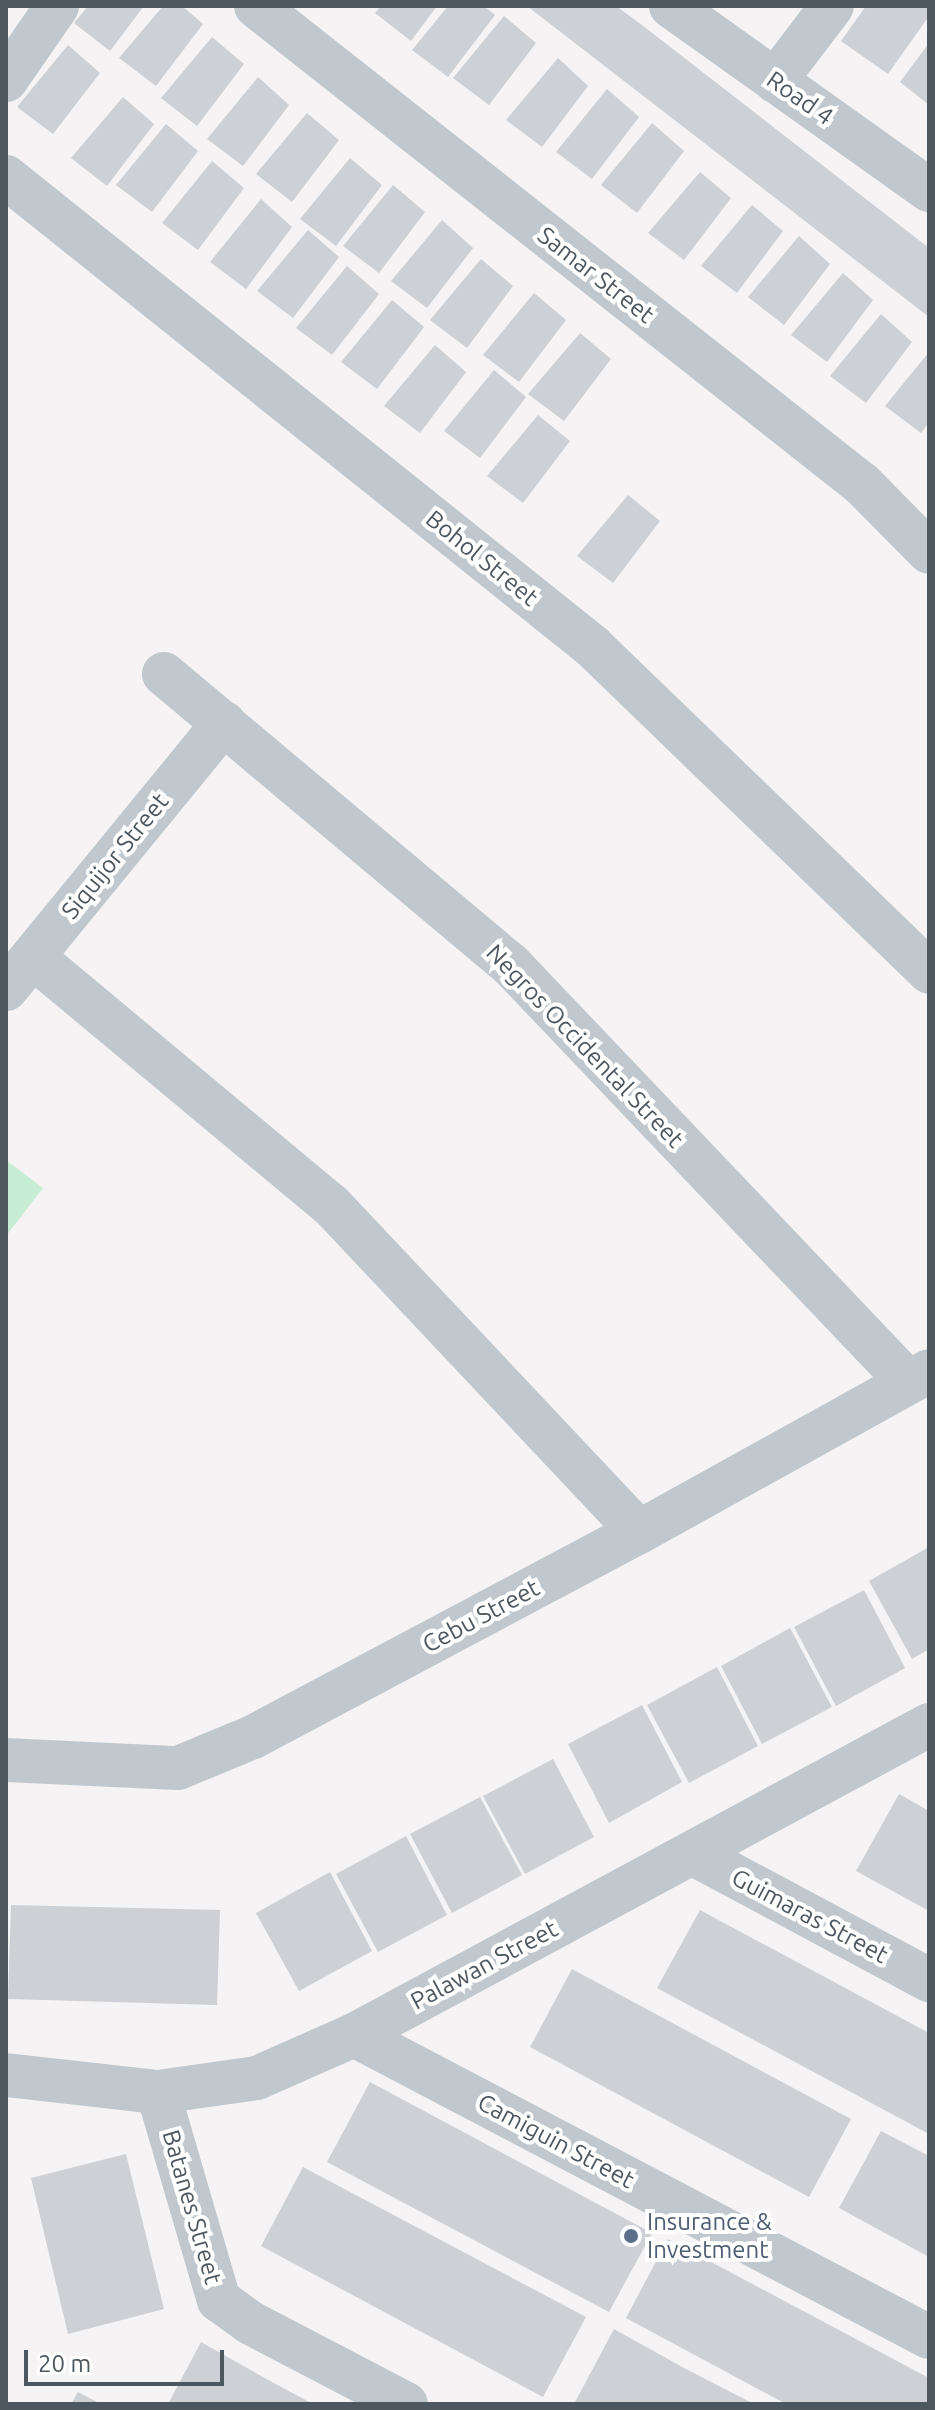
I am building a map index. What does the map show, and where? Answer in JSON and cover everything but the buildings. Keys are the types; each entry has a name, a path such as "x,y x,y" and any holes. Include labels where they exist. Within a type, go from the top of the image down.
{"street":[{"path":"6,80 57,6"},
{"name":"Samar Street","path":"256,6 862,484 929,552"},
{"name":"Road 4","path":"671,6 929,190"},
{"path":"775,81 832,6"},
{"name":"Bohol Street","path":"6,177 592,646 929,972"},
{"name":"Negros Occidental Street","path":"164,674 510,964 918,1377"},
{"name":"Siquijor Street","path":"19,973 224,723"},
{"path":"19,973 331,1205 639,1532"},
{"name":"Cebu Street","path":"6,1760 178,1768 253,1737 639,1532 918,1377"},
{"name":"Palawan Street","path":"6,2075 158,2092 257,2078 354,2035 929,1725"},
{"name":"Guimaras Street","path":"692,1853 929,1980"},
{"name":"Camiguin Street","path":"354,2035 929,2337"},
{"name":"Batanes Street","path":"158,2092 219,2300 241,2318 406,2404"}],"green space":[{"path":"6,1160 43,1188 6,1236"}],"place":[{"name":"Insurance & Investment","path":"631,2236"}]}
